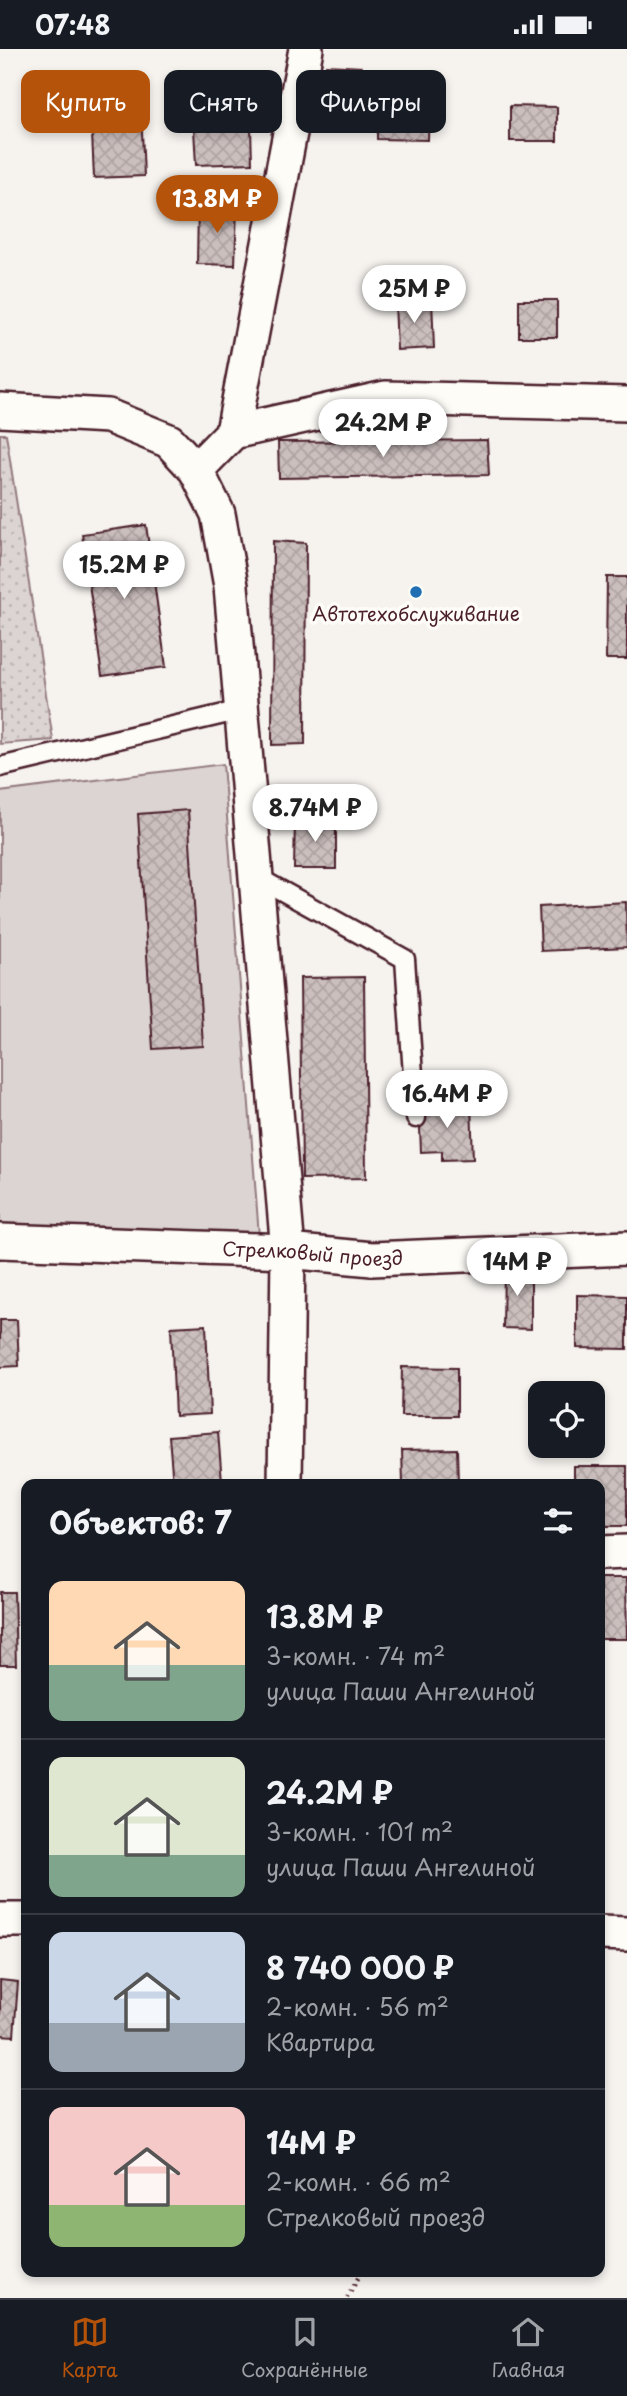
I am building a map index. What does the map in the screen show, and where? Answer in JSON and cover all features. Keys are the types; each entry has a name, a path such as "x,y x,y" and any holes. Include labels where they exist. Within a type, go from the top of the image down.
{"street":[{"path":"233,432 306,49"},
{"path":"195,470 233,432 385,398 627,404"},
{"path":"0,410 108,417 169,441 195,470 218,514 231,586 288,1251 285,1479"},
{"name":"Стрелковый проезд","path":"0,1241 288,1251 372,1259 627,1248"},
{"path":"605,1553 627,1552"},
{"path":"0,1920 21,1920"},
{"path":"605,1933 627,1934"}],"lane":[{"path":"0,767 242,710"},
{"path":"255,876 405,958 416,1118"}],"path":[{"path":"347,2298 359,2277"}],"shaded area":[{"path":"0,434 6,434 53,740 0,744"},
{"path":"223,764 259,1236 0,1227 0,792"}],"building":[{"path":"326,65 361,67 361,70 326,70"},
{"path":"510,106 557,107 557,141 510,141"},
{"path":"92,133 142,133 144,176 94,178"},
{"path":"194,133 251,133 252,163 196,165"},
{"path":"377,133 428,133 428,140 377,139"},
{"path":"198,206 237,207 235,265 197,264"},
{"path":"432,300 434,348 397,350 395,302"},
{"path":"519,300 557,300 557,337 519,337"},
{"path":"487,440 489,475 279,478 278,442"},
{"path":"146,525 166,667 102,676 82,534"},
{"path":"273,541 306,543 305,744 272,745"},
{"path":"607,577 627,577 627,659 606,659"},
{"path":"188,810 203,1046 153,1049 138,814"},
{"path":"295,818 336,819 336,869 294,869"},
{"path":"626,902 627,947 541,951 539,907"},
{"path":"364,977 366,1178 302,1179 300,978"},
{"path":"471,1103 473,1159 442,1160 442,1151 421,1152 419,1105"},
{"path":"504,1268 531,1268 531,1329 503,1328"},
{"path":"577,1295 627,1296 627,1349 577,1348"},
{"path":"0,1320 17,1320 19,1366 0,1367"},
{"path":"206,1325 210,1414 175,1416 171,1327"},
{"path":"402,1367 457,1368 457,1416 401,1416"},
{"path":"218,1432 222,1479 173,1479 169,1436"},
{"path":"457,1449 458,1479 403,1479 402,1450"},
{"path":"574,1466 627,1466 627,1526 605,1526 605,1479 574,1479"},
{"path":"605,1578 626,1578 627,1639 605,1639"},
{"path":"0,1592 14,1592 16,1665 0,1665"},
{"path":"0,1980 18,1982 14,2036 0,2035"}],"place":[{"name":"Автотехобслуживание","path":"416,592"}]}
